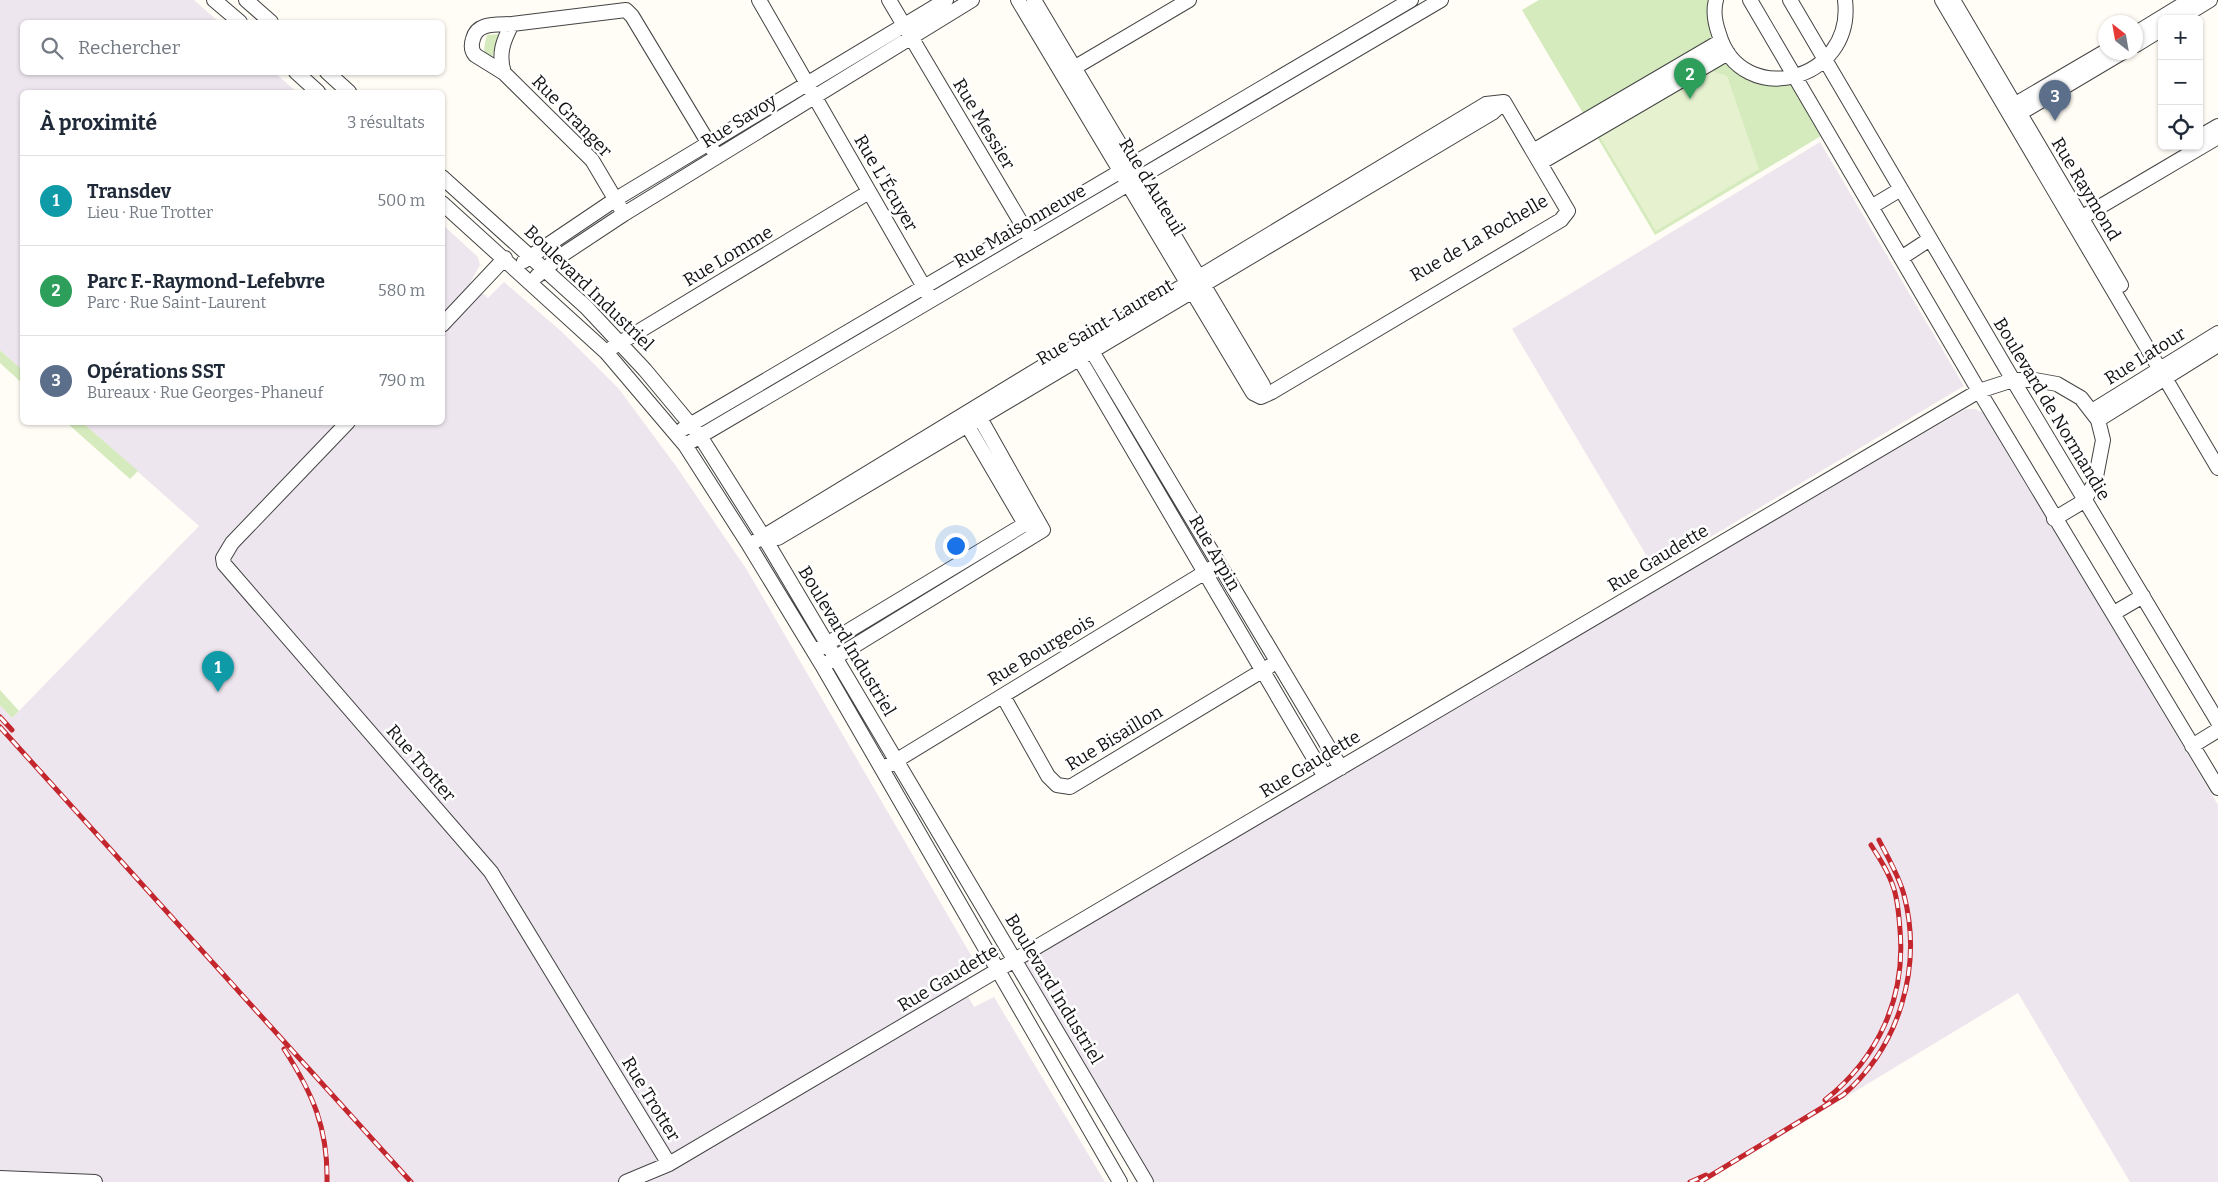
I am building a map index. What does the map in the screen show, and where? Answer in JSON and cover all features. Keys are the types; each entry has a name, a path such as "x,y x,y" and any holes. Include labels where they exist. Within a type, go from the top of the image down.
{"street":[{"path":"214,0 238,20"},
{"path":"246,0 269,20"},
{"name":"Rue L'Écuyer","path":"759,0 931,300"},
{"name":"Rue Messier","path":"888,0 1032,241"},
{"name":"Rue Savoy","path":"530,281 544,269 624,214 815,96 908,31 946,0"},
{"name":"Rue Savoy","path":"516,268 530,255 616,199 808,84 908,31 972,0"},
{"name":"Rue d'Auteuil","path":"1018,0 1068,71 1259,392"},
{"name":"Rue d'Auteuil","path":"1034,0 1068,71"},
{"path":"1068,71 1169,5 1189,0"},
{"name":"Rue Maisonneuve","path":"676,434 1410,0"},
{"name":"Rue Maisonneuve","path":"684,445 1440,0"},
{"path":"1716,0 1715,22 1724,47 1742,66 1758,75 1776,78 1795,77 1807,73 1826,61 1838,46 1845,27 1846,0"},
{"path":"1750,0 2054,519 2114,614 2218,788"},
{"name":"Boulevard de Normandie","path":"1790,0 2084,501 2144,596 2218,722"},
{"name":"Rue Raymond","path":"1942,0 1983,60"},
{"name":"Rue Raymond","path":"1953,0 1983,60 2166,371 2218,468"},
{"path":"2143,29 2190,0"},
{"path":"2186,15 2210,0"},
{"name":"Rue Granger","path":"624,214 592,160 504,73 475,55 472,51 472,42 475,32 481,27 626,10 632,16 717,157"},
{"path":"504,73 500,60 501,52 512,24"},
{"path":"2143,41 2158,31"},
{"path":"1536,157 1724,47"},
{"path":"1326,50 1334,63"},
{"path":"2013,112 2101,60"},
{"path":"299,75 316,90"},
{"path":"330,75 347,90"},
{"name":"Rue Saint-Laurent","path":"751,549 964,420 1346,195 1486,104 1504,102 1536,157"},
{"path":"1226,109 1235,122"},
{"path":"2203,135 2218,126"},
{"path":"2075,216 2179,153 2218,137"},
{"name":"Rue de La Rochelle","path":"1259,392 1268,384 1412,304 1565,215 1536,157"},
{"name":"Boulevard Industriel","path":"445,180 586,307 620,342 700,436 827,643 1146,1182"},
{"path":"1870,207 1900,189"},
{"name":"Rue Lomme","path":"606,352 869,192"},
{"name":"Boulevard Industriel","path":"445,206 516,268 606,352 684,445 814,651 1120,1182"},
{"path":"1901,258 1930,240"},
{"path":"445,322 505,258"},
{"name":"Rue Latour","path":"2095,416 2166,371 2218,334"},
{"name":"Rue Latour","path":"2166,371 2218,345"},
{"name":"Rue Arpin","path":"1089,346 1341,768"},
{"path":"817,350 825,362"},
{"name":"Rue Arpin","path":"1076,354 1325,777"},
{"name":"Rue Raymond","path":"2166,371 2218,449"},
{"path":"2013,380 2035,380 2057,384 2081,398 2095,416 2103,440 2095,482 2084,501 2054,519"},
{"name":"Rue Gaudette","path":"626,1182 669,1164 1978,391 2013,380"},
{"path":"977,413 1043,530"},
{"path":"964,420 1024,524 1043,530"},
{"name":"Rue Trotter","path":"345,425 232,543 223,558 224,564 491,872 669,1164"},
{"path":"814,651 1024,524"},
{"path":"822,665 1043,530"},
{"name":"Rue Bourgeois","path":"882,770 1219,564"},
{"path":"941,575 948,588"},
{"path":"2114,614 2144,596"},
{"name":"Rue Bisaillon","path":"1003,696 1048,776 1058,785 1070,787 1278,662"},
{"path":"2192,746 2218,730"},
{"path":"1075,1106 1095,1096"},
{"path":"1110,1166 1132,1159"},
{"path":"0,1178 95,1182"}],"shaded area":[{"path":"0,0 194,0 217,20 20,20 20,75 277,75 295,90 20,90 20,368 0,350"},
{"path":"1820,142 1964,386 1655,570 1512,329"},
{"path":"445,227 478,257 480,265 470,283 488,298 504,282 561,331 619,389 676,466 747,570 975,962 958,978 974,1007 994,997 1105,1182 0,1182 0,705 12,718 199,526 85,425 445,425"},
{"path":"1966,409 1975,409 1984,413 2218,805 2218,1182 2130,1182 2018,993 1705,1182 1146,1182 1016,958"}],"green space":[{"path":"1539,0 1713,0 1713,19 1742,67 1792,77 1826,133 1655,235 1522,10"},
{"path":"500,34 492,58 487,57 484,49 487,35"},
{"path":"1712,71 1727,76 1759,169 1656,231 1600,137"},
{"path":"0,350 20,368 20,381 0,363"},
{"path":"69,425 85,425 138,471 130,479"},
{"path":"0,690 19,711 12,718 0,705"}],"railway":[{"path":"0,717 12,730"},
{"path":"0,727 411,1182"},
{"path":"1700,1182 1843,1095 1862,1076 1879,1054 1892,1030 1902,1004 1908,978 1909,923 1902,888 1879,840"},
{"path":"1825,1100 1844,1083 1874,1046 1885,1025 1893,1003 1898,979 1901,955 1900,925 1894,889 1890,877 1871,845"},
{"path":"284,1049 303,1081 317,1112 325,1145 327,1182"},
{"path":"1690,1182 1706,1175"}],"place":[{"name":"Parc F.-Raymond-Lefebvre","path":"1690,99"},
{"name":"Opérations SST","path":"2055,121"},
{"name":"Transdev","path":"218,692"}]}
